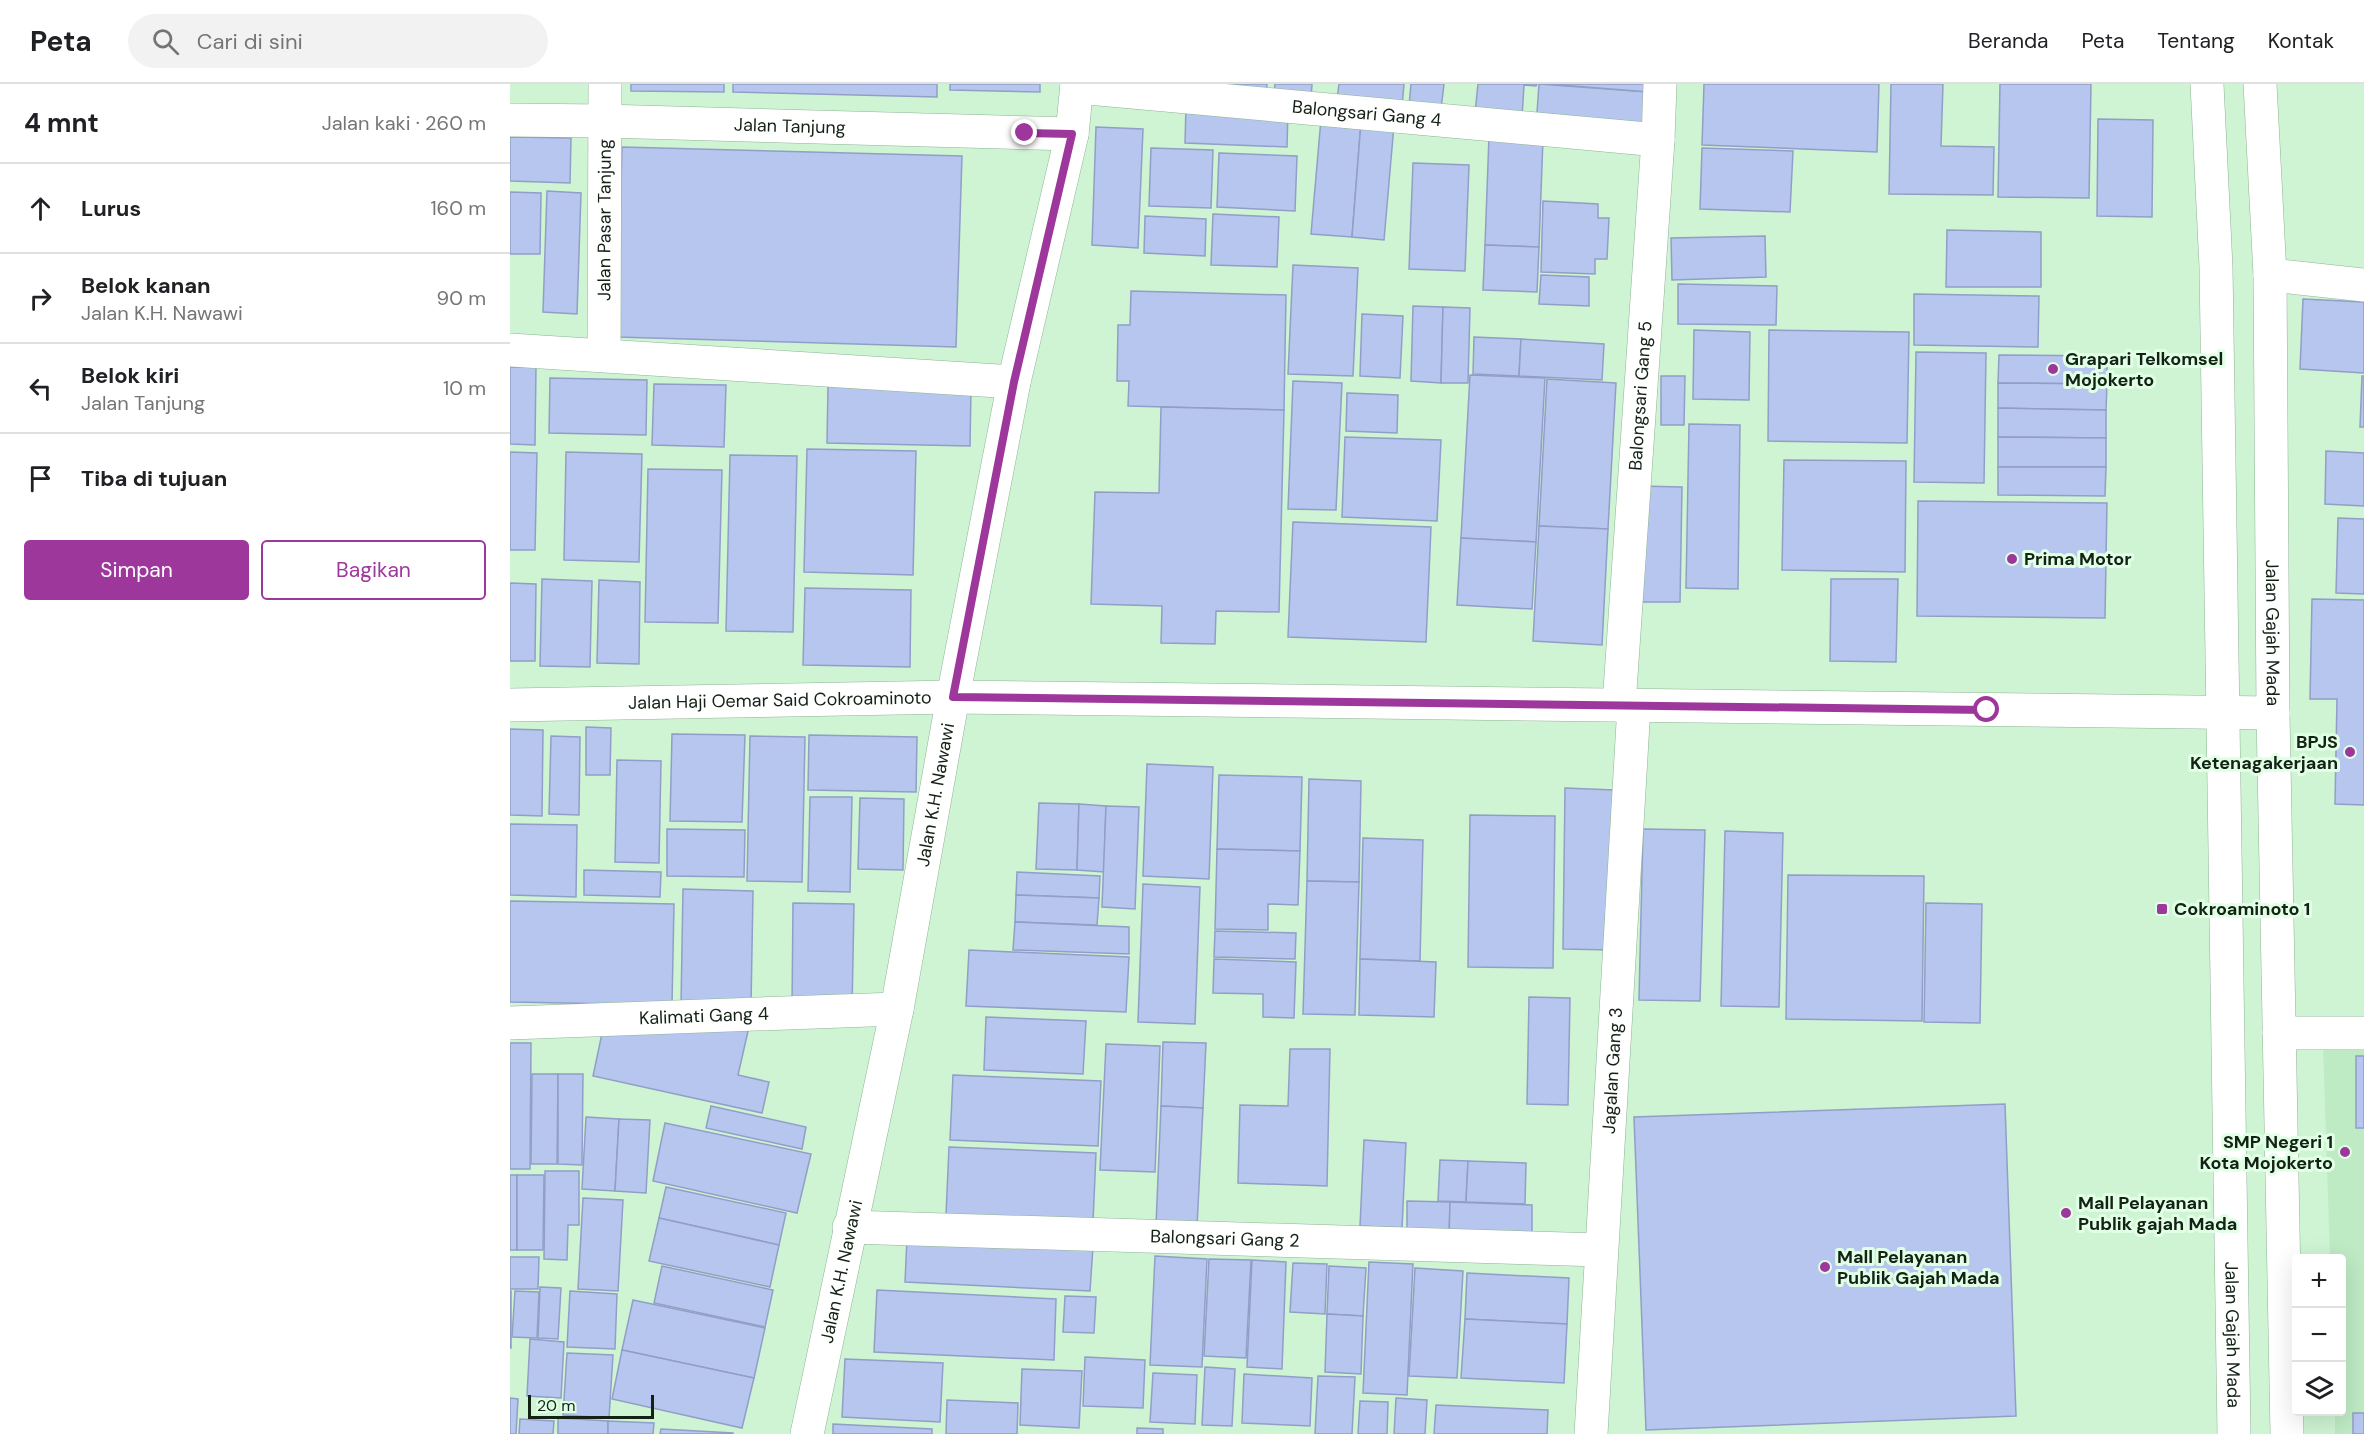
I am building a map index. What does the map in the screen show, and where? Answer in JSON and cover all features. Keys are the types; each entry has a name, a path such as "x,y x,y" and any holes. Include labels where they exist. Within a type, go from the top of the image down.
{"street":[{"name":"Jalan Pasar Tanjung","path":"604,355 605,84"},
{"name":"Balongsari Gang 5","path":"1627,706 1660,84"},
{"name":"Jalan Gajah Mada","path":"2207,84 2216,267 2221,712 2230,1097 2234,1434"},
{"name":"Jalan Gajah Mada","path":"2260,84 2270,275 2273,713 2287,1434"},
{"name":"Balongsari Gang 4","path":"1077,86 1658,140"},
{"name":"Jalan K.H. Nawawi","path":"807,1434 897,1009 953,697 1014,382 1072,134 1077,86"},
{"name":"Jalan Tanjung","path":"510,120 1072,134"},
{"path":"2270,275 2364,285"},
{"path":"510,350 1014,382"},
{"name":"Jalan Haji Oemar Said Cokroaminoto","path":"510,705 953,697 2273,713"},
{"name":"Jagalan Gang 3","path":"1591,1434 1627,706"},
{"name":"Kalimati Gang 4","path":"510,1023 897,1009"},
{"path":"2279,1033 2364,1033"},
{"path":"2230,1097 2280,1098"},
{"name":"Balongsari Gang 2","path":"849,1227 1601,1250"}],"shaded area":[{"name":"SMP Negeri 1 Kota Mojokerto","path":"2323,1045 2364,1045 2364,1434 2335,1434 2335,1416 2346,1416 2346,1254 2330,1254"}],"building":[{"path":"631,84 724,84 724,92 631,91"},
{"path":"733,84 937,84 937,97 733,92"},
{"path":"950,84 1040,84 1040,92 950,90"},
{"path":"1215,84 1267,84 1266,95"},
{"path":"1275,84 1312,84 1311,98 1274,94"},
{"path":"1339,84 1404,84 1402,106 1337,100"},
{"path":"1411,84 1444,84 1441,109 1409,106"},
{"path":"1478,84 1537,84 1536,86 1524,85 1522,117 1475,113"},
{"path":"1539,84 1649,92 1645,135 1536,127"},
{"path":"1548,84 1650,84 1649,92"},
{"path":"1704,84 1879,84 1877,152 1702,145"},
{"path":"1891,84 1943,84 1941,146 1994,147 1993,195 1889,194"},
{"path":"2000,84 2091,84 2089,198 1998,197"},
{"path":"1186,106 1288,110 1287,147 1185,143"},
{"path":"1321,119 1361,122 1352,237 1311,234"},
{"path":"2098,119 2153,120 2152,217 2097,216"},
{"path":"1361,122 1394,125 1384,240 1352,237"},
{"path":"1096,127 1143,129 1138,248 1092,245"},
{"path":"1489,136 1543,138 1539,247 1485,245"},
{"path":"510,137 571,138 570,183 510,181"},
{"path":"622,147 962,156 956,347 617,337"},
{"path":"1151,148 1213,150 1211,208 1149,206"},
{"path":"1702,148 1793,151 1790,212 1700,209"},
{"path":"1219,153 1297,156 1295,211 1217,207"},
{"path":"1413,163 1469,165 1465,271 1409,269"},
{"path":"547,191 581,193 577,314 543,312"},
{"path":"510,192 541,193 540,254 510,254"},
{"path":"1543,201 1598,204 1598,218 1609,218 1607,259 1595,259 1595,274 1541,272"},
{"path":"1213,214 1279,217 1277,267 1211,265"},
{"path":"1145,216 1206,219 1205,256 1144,253"},
{"path":"1947,230 2041,232 2041,287 1946,287"},
{"path":"1765,236 1766,277 1672,280 1671,238"},
{"path":"1485,245 1539,247 1537,292 1483,290"},
{"path":"1293,265 1358,268 1353,376 1288,374"},
{"path":"1541,275 1589,277 1589,306 1539,304"},
{"path":"1678,284 1777,286 1776,325 1678,324"},
{"path":"1131,291 1286,295 1284,410 1128,406 1129,381 1117,381 1118,325 1130,325"},
{"path":"1914,294 2039,296 2038,347 1914,345"},
{"path":"2303,299 2364,302 2364,373 2300,369"},
{"path":"1413,306 1443,307 1441,383 1411,381"},
{"path":"1443,307 1470,308 1468,383 1441,383"},
{"path":"1362,314 1403,316 1400,378 1360,376"},
{"path":"1694,330 1750,332 1749,400 1693,399"},
{"path":"1769,330 1909,332 1907,443 1768,441"},
{"path":"1474,337 1521,339 1519,376 1473,374"},
{"path":"1521,339 1604,344 1602,380 1519,376"},
{"path":"1916,352 1986,353 1984,483 1914,482"},
{"name":"Grapari Telkomsel Mojokerto","path":"1999,355 2107,356 2107,384 1998,383"},
{"path":"510,367 536,367 535,445 510,444"},
{"path":"1470,375 1545,378 1536,542 1461,538"},
{"path":"1661,376 1685,376 1684,425 1661,425"},
{"path":"2362,376 2364,376 2364,427 2360,427"},
{"path":"550,378 647,380 646,435 549,433"},
{"path":"1547,379 1616,383 1608,529 1539,526"},
{"path":"1293,381 1342,383 1336,510 1288,509"},
{"path":"1998,383 2107,384 2106,410 1998,408"},
{"path":"654,384 726,385 724,447 652,445"},
{"path":"828,386 971,389 970,446 827,443"},
{"path":"1347,393 1398,395 1397,433 1346,431"},
{"path":"1161,407 1284,410 1279,612 1216,611 1215,644 1161,643 1162,606 1091,604 1095,492 1159,493"},
{"path":"1998,408 2106,410 2106,438 1998,437"},
{"path":"1689,424 1740,425 1738,589 1686,588"},
{"path":"1345,437 1441,440 1437,521 1342,517"},
{"path":"1998,437 2106,438 2106,467 1998,467"},
{"path":"807,449 916,451 913,575 804,572"},
{"path":"2326,451 2364,453 2364,506 2325,504"},
{"path":"510,452 537,453 535,550 510,550"},
{"path":"566,452 642,454 639,562 564,560"},
{"path":"730,455 797,456 793,632 726,631"},
{"path":"1784,460 1906,461 1905,572 1782,570"},
{"path":"1998,467 2106,467 2105,496 1998,495"},
{"path":"648,469 722,470 718,623 645,622"},
{"path":"1639,486 1682,487 1680,602 1637,602"},
{"name":"Prima Motor","path":"1918,501 2107,503 2105,618 1917,616"},
{"path":"2338,518 2364,519 2364,594 2336,593"},
{"path":"1293,522 1431,527 1426,642 1288,637"},
{"path":"1539,526 1608,529 1602,645 1533,641"},
{"path":"1461,538 1536,542 1532,609 1457,605"},
{"path":"542,579 592,581 590,667 540,666"},
{"path":"1831,579 1898,579 1896,662 1830,661"},
{"path":"599,580 640,582 639,664 597,663"},
{"path":"510,583 536,584 535,661 510,661"},
{"path":"805,588 911,590 910,667 803,665"},
{"name":"BPJS Ketenagakerjaan","path":"2312,599 2364,600 2364,805 2335,804 2337,699 2310,699"},
{"path":"586,727 611,728 610,775 586,775"},
{"path":"510,729 543,730 542,816 510,815"},
{"path":"672,734 745,735 742,822 670,821"},
{"path":"809,735 917,737 916,792 808,790"},
{"path":"551,736 580,737 579,815 549,814"},
{"path":"750,736 805,737 802,882 747,881"},
{"path":"617,760 661,761 659,863 615,862"},
{"path":"1147,764 1213,767 1209,879 1143,876"},
{"path":"1219,775 1302,777 1300,851 1217,849"},
{"path":"1309,779 1361,781 1359,882 1307,881"},
{"path":"1565,788 1614,790 1611,950 1563,949"},
{"path":"810,797 852,797 850,892 808,891"},
{"path":"860,798 904,799 903,870 858,869"},
{"path":"1039,803 1079,804 1077,870 1036,869"},
{"path":"1079,804 1106,806 1104,872 1077,870"},
{"path":"1106,806 1139,807 1135,909 1102,907"},
{"path":"1470,815 1555,816 1553,968 1468,967"},
{"path":"510,824 577,825 576,897 510,895"},
{"path":"667,829 745,830 744,877 667,876"},
{"path":"1643,829 1705,830 1700,1001 1639,1000"},
{"path":"1725,831 1783,833 1779,1007 1721,1006"},
{"path":"1363,838 1423,840 1420,961 1360,959"},
{"path":"1217,849 1300,851 1298,905 1268,904 1268,930 1215,929"},
{"path":"584,870 661,872 660,897 584,895"},
{"path":"1017,872 1100,876 1099,898 1016,895"},
{"path":"1788,875 1924,876 1922,1021 1786,1019"},
{"path":"1307,881 1359,882 1355,1015 1303,1014"},
{"path":"1143,884 1200,887 1195,1024 1138,1022"},
{"path":"683,889 753,891 751,1006 681,1005"},
{"path":"1016,895 1099,898 1097,925 1015,922"},
{"path":"510,901 674,904 672,1005 510,1002"},
{"path":"793,903 854,904 852,1010 792,1008"},
{"path":"1926,903 1982,904 1980,1023 1924,1022"},
{"path":"1015,922 1129,927 1129,954 1013,950"},
{"path":"1215,931 1296,933 1295,959 1214,957"},
{"path":"969,950 1129,957 1126,1012 966,1006"},
{"path":"1214,959 1296,962 1294,1018 1263,1017 1263,994 1213,993"},
{"path":"1360,959 1436,962 1434,1017 1359,1015"},
{"path":"1529,997 1570,998 1568,1105 1527,1104"},
{"path":"986,1017 1086,1021 1083,1074 984,1070"},
{"path":"751,1018 738,1075 769,1082 762,1113 593,1076 604,1024"},
{"path":"1163,1042 1206,1043 1203,1108 1161,1106"},
{"path":"510,1043 531,1043 530,1169 510,1169"},
{"path":"1106,1044 1160,1046 1155,1172 1100,1170"},
{"path":"1290,1049 1330,1049 1327,1186 1238,1183 1240,1105 1288,1106"},
{"path":"2356,1056 2364,1056 2364,1128 2356,1128"},
{"path":"532,1074 558,1074 557,1164 531,1164"},
{"path":"558,1074 583,1074 582,1165 558,1164"},
{"path":"953,1075 1101,1081 1098,1146 950,1140"},
{"name":"Mall Pelayanan Publik Gajah Mada","path":"2005,1104 2016,1416 1646,1430 1634,1117"},
{"path":"711,1106 806,1127 802,1149 706,1128"},
{"path":"1161,1106 1203,1108 1197,1226 1156,1225"},
{"path":"586,1117 619,1119 615,1191 582,1189"},
{"path":"619,1119 650,1120 646,1193 615,1191"},
{"path":"665,1123 811,1154 797,1213 653,1181"},
{"path":"1364,1140 1406,1143 1402,1228 1360,1226"},
{"path":"949,1147 1096,1153 1093,1222 946,1215"},
{"path":"1440,1160 1468,1161 1466,1202 1438,1201"},
{"path":"1468,1161 1526,1163 1525,1204 1466,1202"},
{"path":"545,1171 579,1171 579,1225 568,1225 567,1260 544,1259"},
{"path":"510,1175 517,1175 517,1250 510,1250"},
{"path":"517,1175 544,1175 543,1250 517,1250"},
{"path":"666,1187 786,1213 779,1245 659,1218"},
{"path":"583,1198 623,1200 618,1291 578,1289"},
{"path":"1407,1201 1450,1202 1449,1238 1407,1236"},
{"path":"1450,1202 1532,1205 1532,1241 1449,1238"},
{"path":"659,1218 779,1245 770,1287 649,1261"},
{"path":"907,1238 1093,1246 1090,1291 905,1282"},
{"path":"1155,1256 1207,1259 1202,1367 1150,1365"},
{"path":"510,1257 539,1257 538,1289 510,1289"},
{"path":"1209,1259 1251,1260 1246,1358 1204,1356"},
{"path":"1252,1260 1286,1262 1282,1369 1247,1367"},
{"path":"1369,1262 1413,1264 1407,1395 1363,1393"},
{"path":"1293,1263 1327,1264 1325,1314 1290,1312"},
{"path":"662,1266 773,1290 765,1327 654,1303"},
{"path":"1329,1266 1366,1268 1363,1316 1327,1314"},
{"path":"1415,1268 1463,1271 1457,1378 1409,1376"},
{"path":"1467,1273 1569,1278 1567,1324 1465,1319"},
{"path":"540,1287 561,1288 558,1339 538,1338"},
{"path":"877,1290 1056,1299 1054,1360 874,1352"},
{"path":"511,1291 511,1348 510,1348"},
{"path":"515,1291 539,1292 537,1338 512,1337"},
{"path":"570,1291 617,1294 615,1349 567,1347"},
{"path":"1065,1296 1096,1297 1094,1333 1063,1332"},
{"path":"633,1300 765,1328 754,1378 622,1350"},
{"path":"1327,1314 1363,1316 1361,1374 1325,1372"},
{"path":"1465,1319 1567,1324 1564,1383 1461,1378"},
{"path":"530,1339 564,1342 561,1398 527,1396"},
{"path":"622,1350 754,1378 742,1428 612,1399"},
{"path":"567,1353 613,1355 609,1418 563,1415"},
{"path":"1085,1357 1145,1360 1143,1408 1083,1406"},
{"path":"845,1359 943,1363 940,1422 842,1417"},
{"path":"1205,1367 1235,1369 1232,1426 1202,1425"},
{"path":"1022,1369 1082,1371 1079,1428 1020,1425"},
{"path":"1153,1373 1197,1375 1195,1424 1150,1422"},
{"path":"1244,1374 1312,1378 1310,1426 1242,1423"},
{"path":"1318,1376 1355,1377 1352,1434 1315,1434"},
{"path":"510,1398 518,1399 516,1434 510,1434"},
{"path":"1396,1398 1427,1400 1425,1434 1394,1434"},
{"path":"947,1400 1018,1403 1017,1434 946,1434"},
{"path":"1360,1401 1388,1402 1387,1434 1358,1434"},
{"path":"1436,1405 1548,1410 1547,1434 1434,1434"},
{"path":"2353,1413 2364,1413 2364,1434 2353,1434"},
{"path":"558,1418 608,1421 608,1434 558,1434"},
{"path":"520,1419 554,1421 553,1434 519,1434"},
{"path":"608,1421 654,1423 653,1434 608,1434"},
{"path":"833,1424 932,1429 932,1434 833,1434"},
{"path":"1137,1428 1163,1429 1163,1434 1137,1434"},
{"path":"661,1429 733,1433 733,1434 660,1434"}],"place":[{"name":"Grapari Telkomsel Mojokerto","path":"2053,369"},
{"name":"Prima Motor","path":"2012,559"},
{"name":"BPJS Ketenagakerjaan","path":"2350,752"},
{"name":"Cokroaminoto 1","path":"2162,909"},
{"name":"SMP Negeri 1 Kota Mojokerto","path":"2345,1152"},
{"name":"Mall Pelayanan Publik gajah Mada","path":"2066,1213"},
{"name":"Mall Pelayanan Publik Gajah Mada","path":"1825,1267"}],"route":[{"path":"1025,133 1072,134 1014,382 953,697 1987,710"}]}
